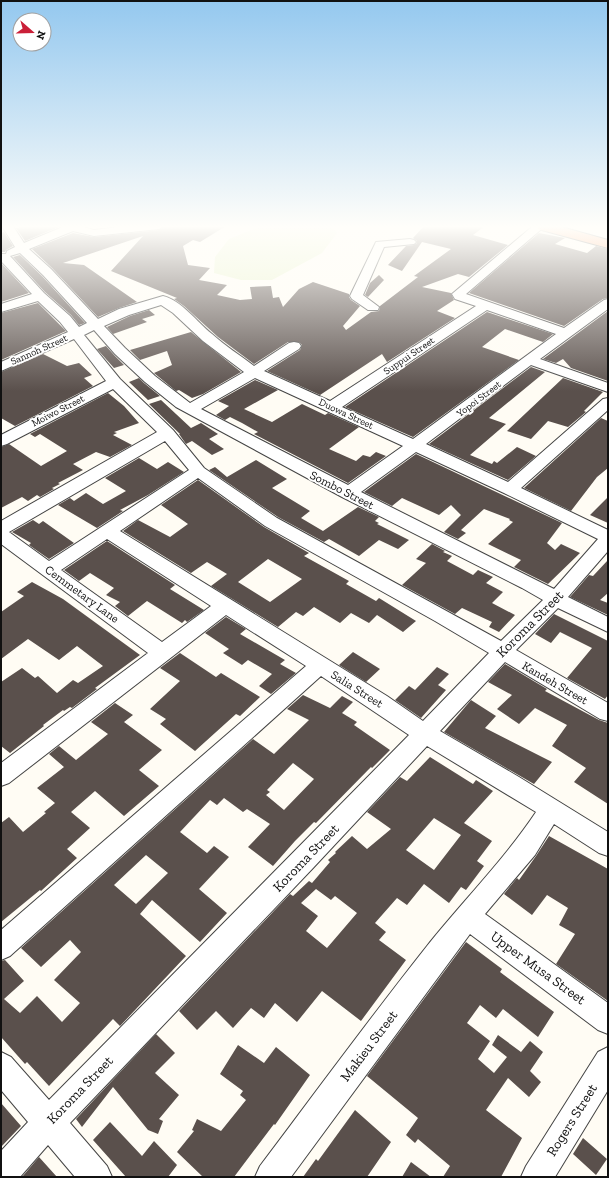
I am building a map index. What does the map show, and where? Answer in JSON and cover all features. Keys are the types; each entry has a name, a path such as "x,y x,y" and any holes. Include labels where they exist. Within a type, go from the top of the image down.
{"street":[{"name":"Kandeh Street","path":"25,281 65,319 77,333 88,350 115,382 167,433 198,471 271,522 442,616 608,713"},
{"name":"Sombo Street","path":"55,281 96,325 150,379 176,400 228,430 348,493 608,625"},
{"path":"363,281 356,296 373,307"},
{"path":"474,281 458,293 460,296 565,333"},
{"path":"1,308 40,296"},
{"name":"Duowa Street","path":"96,325 137,307 165,300 208,338 254,372 510,489 608,538"},
{"name":"Yopoi Street","path":"348,493 415,446 565,333 608,303"},
{"name":"Suppui Street","path":"332,407 486,304"},
{"name":"Sannoh Street","path":"1,367 96,325"},
{"path":"191,408 254,372 294,346"},
{"path":"530,360 608,388"},
{"name":"Moiwo Street","path":"1,441 115,382"},
{"path":"510,489 608,402"},
{"path":"1,529 167,433"},
{"path":"48,570 198,471"},
{"name":"Salia Street","path":"107,531 320,665 424,733 608,845"},
{"name":"Cemmetary Lane","path":"1,535 162,653"},
{"name":"Koroma Street","path":"1,1174 49,1122 304,860 502,652 557,598 608,538"},
{"path":"1,776 225,605"},
{"path":"1,947 320,665"},
{"name":"Makieu Street","path":"271,1177 468,916 526,847 551,809"},
{"name":"Upper Musa Street","path":"468,916 608,1020"},
{"name":"Rogers Street","path":"537,1177 608,1062"},
{"path":"1,1067 96,1177"}],"building":[{"path":"1,281 18,281 29,293 1,302"},
{"path":"35,281 47,281 85,323 79,325 71,315"},
{"path":"64,281 107,281 137,302 98,317"},
{"path":"135,281 204,281 227,285 217,295 240,300 252,299 250,287 271,286 273,298 279,297 283,307 299,289 313,282 349,294 351,300 360,306 343,326 346,330 371,312 379,311 380,306 413,281 439,281 422,287 451,293 454,300 437,311 455,318 387,362 382,354 320,395 267,371 300,350 302,345 299,342 288,342 254,364 218,337 184,306 174,299 177,298"},
{"path":"372,281 383,281 368,297 365,295"},
{"path":"483,281 608,281 608,298 603,299 564,326 469,293"},
{"path":"38,303 66,331 1,360 1,313"},
{"path":"149,310 155,315 142,319 147,322 113,334 107,327 130,316"},
{"path":"608,311 608,381 571,368 563,359 556,363 543,359"},
{"path":"487,312 553,334 543,342 505,329 482,347 519,360 413,437 345,407"},
{"path":"191,332 241,372 203,394 192,398 179,390 176,391 154,373 172,365 167,351 140,360 130,350"},
{"path":"106,346 124,365 114,368 97,349"},
{"path":"43,354 67,366 79,363 92,375 84,378 93,386 15,426 1,418 1,372"},
{"path":"531,367 545,372 489,418 506,424 470,455 492,464 494,461 497,463 517,447 536,456 508,480 429,444"},
{"path":"139,378 160,396 148,400 129,382"},
{"path":"563,378 603,392 584,411 586,412 568,427 548,421 531,439 507,431"},
{"path":"255,380 278,390 244,409 272,422 302,404 325,415 328,413 359,427 329,449 356,461 363,455 370,457 376,452 386,456 348,483 254,434 258,432 242,423 230,417 225,420 216,415 229,406 218,401"},
{"path":"108,393 124,406 139,423 114,432 117,433 113,435 132,445 110,457 96,452 73,464 83,470 58,483 60,484 52,488 54,489 40,497 37,495 28,501 22,497 1,508 1,447 9,444 41,466 67,451 40,434 35,437 30,434"},
{"path":"161,400 191,428 201,423 218,434 209,439 224,449 212,455 192,441 186,444 180,434 149,404"},
{"path":"601,418 608,421 608,468 597,477 571,511 524,488"},
{"path":"416,454 562,523 547,543 555,550 561,544 580,553 548,584 514,567 521,560 488,544 513,522 509,520 510,519 484,509 461,530 466,533 458,539 444,532 461,515 451,505 439,515 402,498 392,506 364,492"},
{"path":"139,458 157,469 168,462 184,472 148,495 120,510 123,511 97,528 58,505 70,498 74,501 86,493 103,504 126,491 105,478"},
{"path":"256,460 287,479 272,488 310,511 301,518 323,531 358,507 379,517 375,521 379,523 377,524 409,540 398,549 379,540 359,556 329,539 324,542 278,517 209,470 215,467 227,477"},
{"path":"198,480 264,527 309,553 304,556 349,581 346,584 376,601 379,598 416,621 403,632 377,615 369,623 351,613 340,623 314,607 303,616 296,612 278,627 211,586 227,574 207,562 191,573 123,531 138,520 170,537 188,524 161,505","holes":["268,559 302,579 270,602 238,582"]},
{"path":"608,497 608,523 590,515"},
{"path":"33,520 39,524 43,521 74,543 49,559 29,545 31,543 12,532"},
{"path":"107,541 175,585 170,589 204,610 187,622 185,620 182,623 147,601 128,616 115,606 120,602 106,595 114,588 90,573 79,581 64,570"},
{"path":"432,544 445,551 443,552 452,556 447,561 473,575 478,570 493,577 486,583 503,592 492,603 515,615 499,632 489,627 492,622 462,608 455,614 402,585 426,563 416,559"},
{"path":"608,560 608,593 600,600 608,603 608,615 570,597 589,575 593,576"},
{"path":"32,582 63,599 140,655 95,688 97,689 72,708 70,707 64,711 63,710 43,725 44,726 10,753 1,746 1,682 22,668 35,678 38,676 57,693 73,680 78,683 103,666 77,646 59,660 28,639 1,659 1,612 24,596 17,592"},
{"path":"554,614 608,641 608,695 605,699 567,678 592,648 560,632 551,643 535,634"},
{"path":"226,617 246,629 240,634 285,660 280,664 296,673 271,694 259,686 272,674 248,660 242,665 223,653 229,649 205,633"},
{"path":"353,652 380,669 366,682 339,665"},
{"path":"180,653 216,677 221,673 260,697 240,716 236,714 195,751 160,724 166,719 150,709 180,681 160,668"},
{"path":"505,664 547,689 545,691 599,720 608,723 608,804 574,782 586,768 552,746 567,725 535,708 519,724 497,709 512,695 488,682"},
{"path":"437,667 449,674 438,685 446,690 421,718 395,700 409,686 415,690"},
{"path":"303,695 330,708 342,696 353,702 342,713 357,722 354,725 390,750 372,768 371,767 316,823 314,822 273,866 248,847 270,824 247,809 243,812 224,798 217,805 210,800 180,832 207,853 214,846 229,857 199,889 227,913 200,942 152,900 140,914 186,956 120,1026 113,1019 49,1086 27,1062 25,1064 1,1037 1,961 5,960 24,981 4,999 20,1013 37,996 62,1022 80,1003 54,980 81,952 70,940 41,967 21,948 253,739 274,754 309,720 287,709","holes":["293,763 314,779 284,810 266,795 270,792 267,790","146,855 168,873 136,904 114,885"]},
{"path":"471,700 496,716 485,728 552,762 534,784 444,732"},
{"path":"115,703 133,715 124,722 162,750 139,770 159,786 124,816 95,791 71,812 90,828 67,849 77,858 41,891 40,890 1,922 1,823 9,817 23,832 46,813 44,812 55,803 37,788 64,767 49,754 59,746 76,760 108,734 91,722"},
{"path":"430,757 473,784 476,780 493,791 464,823 492,841 477,861 484,866 466,890 461,887 449,903 424,884 407,905 397,898 375,923 386,932 379,940 406,960 361,1021 322,991 297,1022 275,1003 264,1018 251,1008 233,1028 216,1011 197,1030 179,1011 290,894 293,896 309,881 312,883 330,862 328,860 352,836 367,849 391,829 367,812 400,777 407,781","holes":["434,818 461,835 434,870 406,850","316,889 331,900 335,896 357,913 327,948 306,931 318,916 301,903"]},
{"path":"549,836 608,869 608,1001 556,964 575,934 559,925 568,908 547,895 532,915 504,894 517,878 519,880"},
{"path":"466,942 502,969 500,972 554,1012 538,1037 503,1009 496,1018 480,1005 467,1023 490,1041 478,1059 494,1073 507,1057 492,1045 498,1035 521,1052 530,1041 543,1052 530,1071 541,1082 529,1097 508,1078 486,1110 522,1138 501,1177 443,1177 450,1166 418,1139 415,1143 406,1135 418,1118 367,1076"},
{"path":"156,1034 175,1053 155,1073 179,1095 159,1119 163,1121 158,1134 148,1130 113,1087 82,1127 76,1119"},
{"path":"238,1045 264,1063 276,1047 310,1075 275,1125 274,1124 234,1177 203,1177 177,1152 194,1131 192,1130 197,1119 221,1131 246,1100 240,1095 243,1091 220,1074"},
{"path":"1,1103 21,1126 1,1147"},
{"path":"355,1110 391,1142 367,1177 303,1177 316,1159 318,1161"},
{"path":"110,1122 142,1156 154,1141 177,1165 168,1177 126,1177 93,1140"},
{"path":"583,1138 607,1159 596,1175 573,1154"},
{"path":"39,1157 57,1177 22,1177"},
{"path":"411,1162 431,1177 402,1177"}]}
